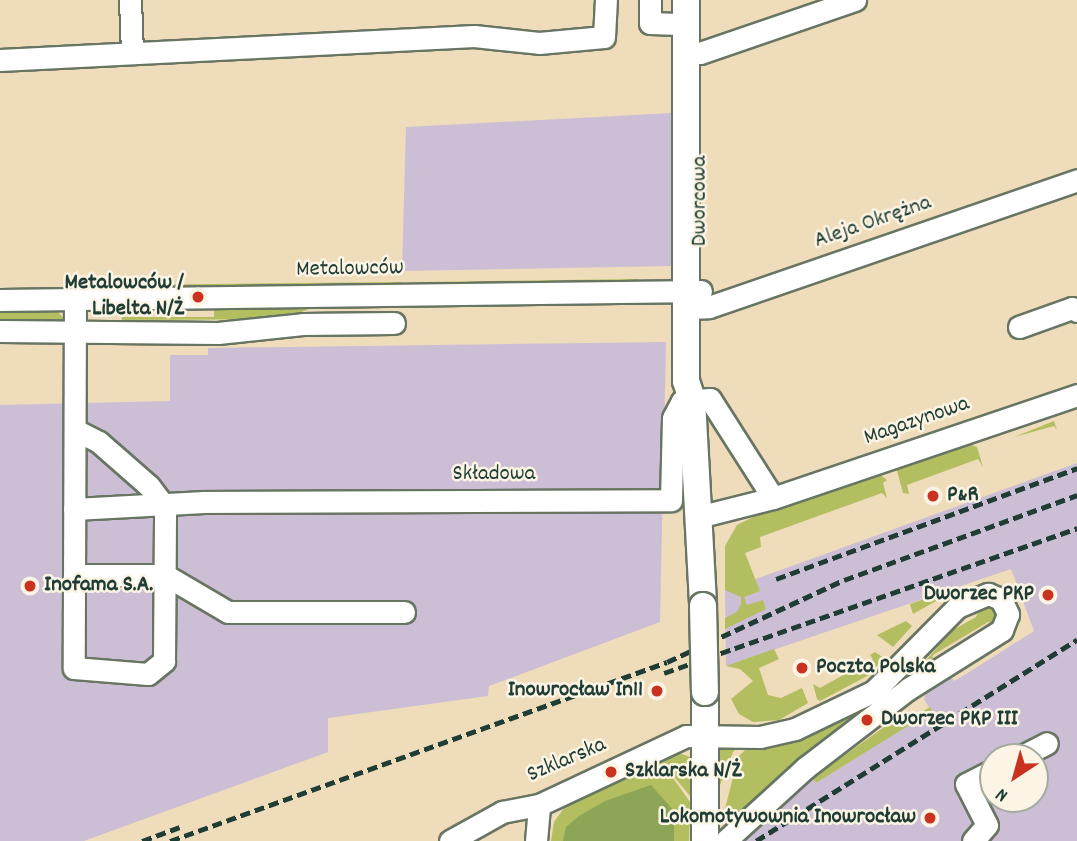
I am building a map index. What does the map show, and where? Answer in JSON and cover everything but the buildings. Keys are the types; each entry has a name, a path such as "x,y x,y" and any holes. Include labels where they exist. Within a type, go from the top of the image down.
{"main road":[{"name":"Dworcowa","path":"701,0 693,53 693,299 701,383 692,400 712,840"},
{"name":"Dworcowa","path":"686,12 693,53"}],"street":[{"path":"130,0 132,53"},
{"path":"0,60 474,36 539,43 604,37 606,0"},
{"path":"650,0 650,23 686,12"},
{"path":"693,53 855,0"},
{"name":"Aleja Okrężna","path":"693,299 1077,180"},
{"path":"75,299 74,668 148,674 164,661 165,507 149,486 99,442 75,430"},
{"name":"Metalowców","path":"0,300 693,299"},
{"path":"1019,327 1072,308 1077,311"},
{"path":"0,331 218,333 303,324 394,323"},
{"name":"Magazynowa","path":"698,517 773,498 1077,395"},
{"path":"692,400 710,399 773,498"},
{"name":"Składowa","path":"165,507 204,502 671,500 673,418 682,401 692,400"},
{"path":"74,509 165,507"},
{"path":"74,575 165,575 228,612 404,612"},
{"name":"Szklarska","path":"450,841 502,813 539,805 686,736 707,734 760,737 794,729 874,691 930,631 968,601 994,594 1006,607 1002,630 897,697 712,840"},
{"path":"979,777 966,784 979,809"},
{"path":"536,841 539,805"},
{"path":"973,841 987,825 981,813"}],"shaded area":[{"path":"672,113 673,266 402,271 406,127"},
{"path":"666,342 660,622 489,686 488,696 328,718 328,752 84,841 0,841 0,405 170,401 170,355 208,355 208,348"},
{"path":"1077,463 1077,841 739,841 812,775 816,783 931,711 924,699 926,692 951,677 954,681 1034,631 1011,569 726,666 725,590"}],"green space":[{"path":"638,279 633,285 420,287 418,282"},
{"path":"402,282 398,286 122,291 126,285"},
{"path":"251,304 319,305 284,319 122,320 122,317 214,317 214,310"},
{"path":"0,307 55,308 64,319 60,323 0,320"},
{"path":"1054,421 1057,430 1054,426 1014,437"},
{"path":"966,443 977,447 983,467 978,459 907,485 909,494 903,493 896,467"},
{"path":"878,473 887,480 883,483 887,498 882,493 760,537 761,547 745,553 760,591 744,597 747,605 763,600 766,609 725,629 725,618 737,612 741,604 741,597 725,590 725,546 737,525 775,506"},
{"path":"944,592 945,596 913,614 910,604"},
{"path":"982,604 995,610 997,624 988,622 933,655 930,669 743,813 725,809 738,757 749,746 906,668 919,668 953,630 976,617"},
{"path":"906,621 912,626 893,647 877,635"},
{"path":"774,649 779,659 759,668 768,695 781,698 802,688 808,703 779,720 753,722 739,714 731,699 753,681 740,669 726,666"},
{"path":"875,652 884,658 869,675 820,701 817,699 813,684 820,688 873,659 870,655"},
{"path":"930,707 932,711 816,783 813,778 901,715 907,721"},
{"path":"740,744 733,752 717,793 719,746"},
{"path":"676,752 690,757 690,796 671,773 652,763"},
{"path":"647,765 673,778 690,802 689,841 551,841 554,822 567,804"},
{"path":"651,785 674,811 674,841 563,841 566,827 579,816 605,801"}],"railway":[{"path":"776,579 1077,468"},
{"path":"170,841 667,662 844,580 1077,495"},
{"path":"664,673 1077,528"},
{"path":"756,841 1077,640"},
{"path":"142,841 180,827"}],"place":[{"name":"Metalowców / Libelta N/Ż","path":"198,297"},
{"name":"P&R","path":"933,496"},
{"name":"Inofama S.A.","path":"30,586"},
{"name":"Dworzec PKP","path":"1048,595"},
{"name":"Poczta Polska","path":"802,668"},
{"name":"Inowrocław In11","path":"657,691"},
{"name":"Dworzec PKP III","path":"867,720"},
{"name":"Szklarska N/Ż","path":"611,772"},
{"name":"Lokomotywownia Inowrocław","path":"930,818"}]}
